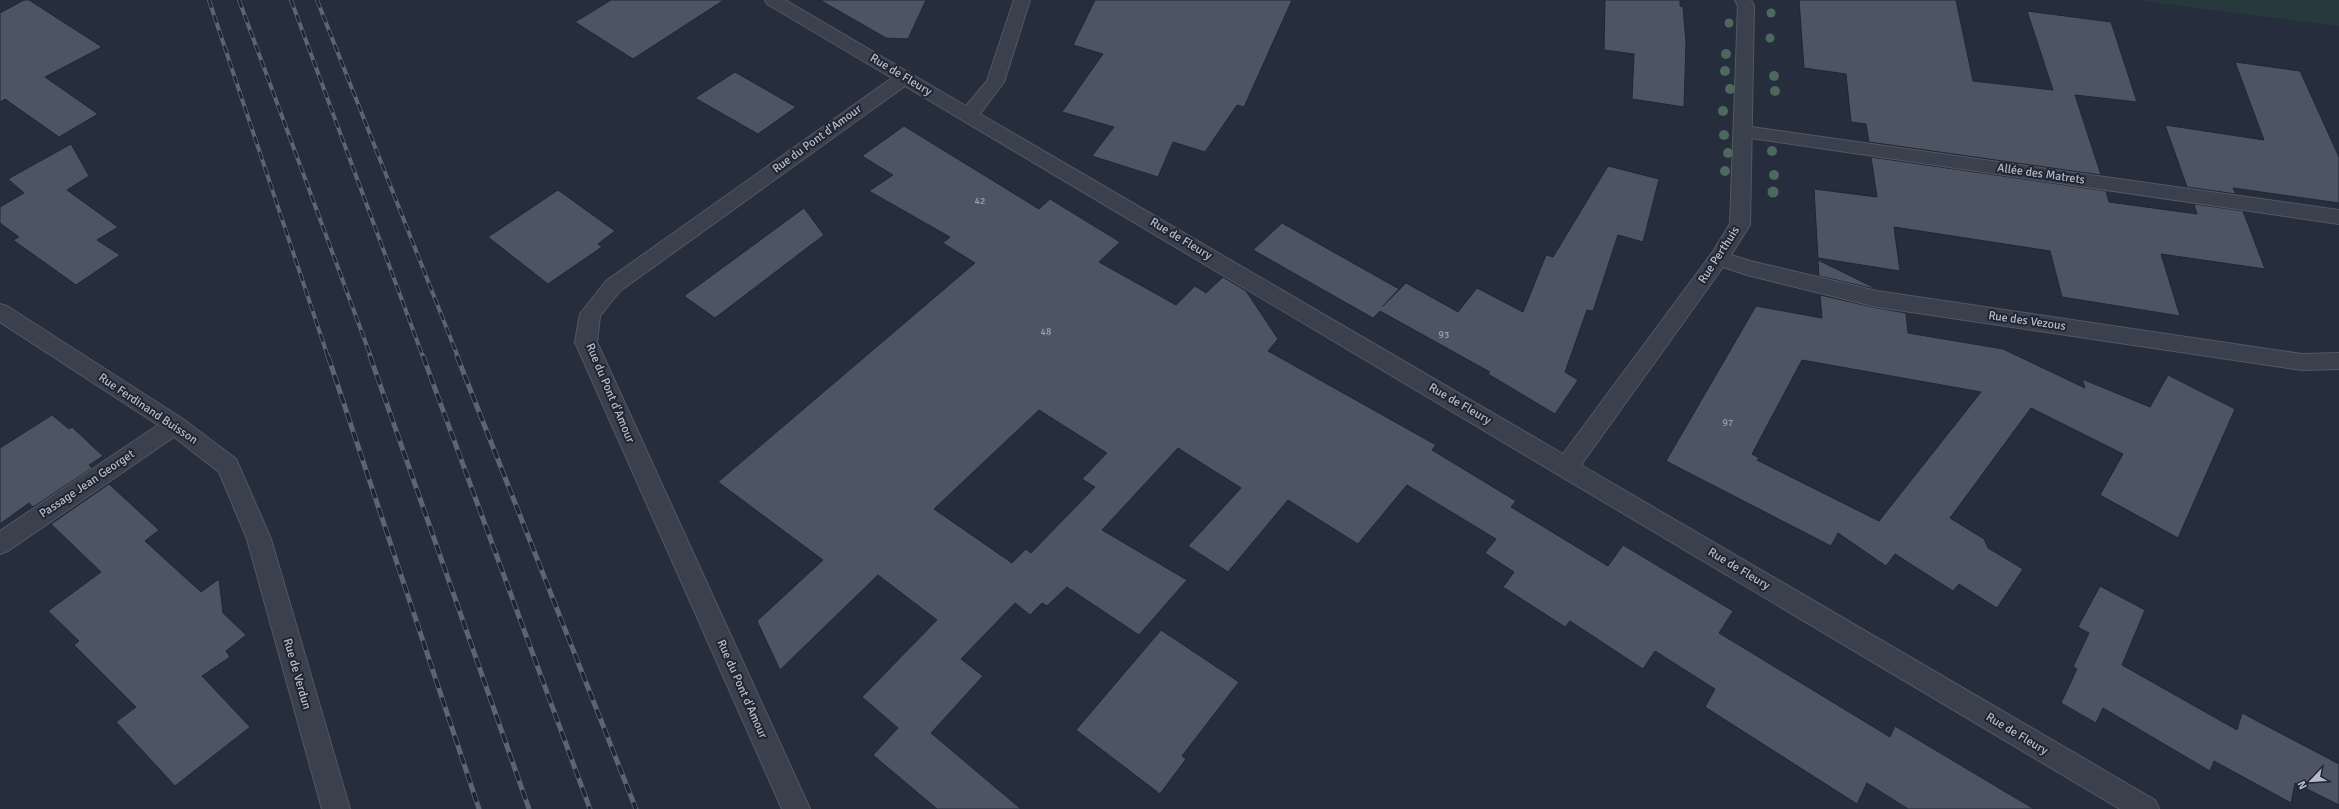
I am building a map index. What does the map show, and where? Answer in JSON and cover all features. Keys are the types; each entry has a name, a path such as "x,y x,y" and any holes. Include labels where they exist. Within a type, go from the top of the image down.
{"street":[{"name":"Rue de Fleury","path":"773,0 906,77 2145,809"},
{"path":"969,115 995,82 1022,0"},
{"name":"Rue Perthuis","path":"1567,467 1719,258 1740,225 1744,132 1746,6 1743,0"},
{"name":"Rue du Pont d'Amour","path":"796,809 586,342 590,314 613,286 906,77"},
{"name":"Allée des Matrets","path":"1744,132 2339,217"},
{"name":"Rue des Vezous","path":"1719,258 1747,268 1877,299 2302,362 2339,361"},
{"name":"Rue Ferdinand Buisson","path":"0,312 175,425 228,466 259,539"},
{"name":"Passage Jean Georget","path":"0,544 175,425"},
{"name":"Rue de Verdun","path":"259,539 336,809"}],"shaded area":[{"path":"2135,0 2339,0 2339,26"}],"building":[{"path":"24,0 29,0 102,47 45,77 98,114 59,137 5,99 0,102 0,13"},
{"path":"611,0 724,0 633,59 575,22"},
{"path":"820,0 926,0 908,39 886,38"},
{"path":"1095,0 1292,0 1244,107 1237,105 1205,152 1173,142 1158,177 1092,156 1114,127 1062,112 1103,54 1073,45"},
{"path":"1605,0 1680,0 1680,6 1683,7 1686,42 1684,107 1632,99 1634,54 1604,50"},
{"path":"1799,0 1956,0 1973,81 2053,90 2027,11 2111,22 2137,102 2075,95 2101,175 1869,142 1866,124 1851,122 1846,74 1804,68"},
{"path":"2235,62 2300,71 2339,157 2339,203 2233,188 2236,194 2187,187 2165,125 2264,140"},
{"path":"735,72 796,107 758,134 695,98"},
{"path":"904,126 1039,209 1050,199 1120,242 1099,262 1176,305 1195,286 1206,293 1223,277 1246,291 1278,339 1268,351 1436,445 1432,450 1516,501 1511,507 1608,566 1623,545 1733,611 1719,633 1890,737 1895,726 2034,809 1908,809 1867,783 1857,804 1705,707 1715,689 1655,651 1643,669 1570,621 1565,627 1503,587 1514,572 1485,553 1496,539 1407,485 1358,544 1288,500 1228,572 1188,546 1241,488 1178,448 1102,530 1187,580 1139,635 1067,587 1047,606 1042,603 1030,615 1015,603 961,659 983,676 931,733 1021,809 937,809 873,755 898,728 862,697 937,620 878,575 780,670 757,621 823,560 718,482 975,263 943,243 950,237 869,191 893,175 862,156","holes":["1039,410 1107,453 1082,479 1095,487 1031,553 1026,549 1012,563 934,509"]},
{"path":"71,144 89,176 67,190 118,227 97,240 120,255 76,285 13,240 19,237 0,223 0,207 24,193 8,179"},
{"path":"1871,157 2106,191 2109,202 2197,214 2194,204 2243,211 2265,269 2161,254 2180,316 2062,297 2050,251 1894,227 1900,271 1818,258 1814,189 1877,197"},
{"path":"1608,166 1659,179 1643,242 1618,235 1593,311 1587,310 1565,372 1578,380 1555,414 1488,374 1490,372 1380,311 1373,318 1253,250 1282,223 1399,289 1382,307 1406,283 1458,312 1477,288 1523,312 1546,255 1553,257"},
{"path":"558,190 615,231 598,244 602,247 548,284 488,237"},
{"path":"804,208 824,235 715,318 684,296"},
{"path":"1818,260 1879,290 1819,276"},
{"path":"1820,295 1906,313 1908,333 2003,349 2085,388 2082,379 2150,407 2168,375 2235,409 2178,538 2100,495 2123,454 2031,408 1950,518 1984,539 1988,548 2023,569 1997,608 1959,584 1953,591 1895,554 1886,566 1838,533 1831,546 1666,461 1756,306 1822,318","holes":["1802,360 1981,392 1879,521 1757,460 1759,458 1752,454"]},
{"path":"52,415 69,429 72,427 103,456 89,465 92,468 33,507 29,503 0,524 0,448"},
{"path":"109,484 159,530 145,541 201,592 219,579 223,613 246,635 226,651 230,657 202,676 250,727 175,786 116,722 136,707 74,645 79,641 48,611 101,572 51,524"},
{"path":"2100,586 2145,610 2122,665 2237,730 2242,713 2339,764 2339,805 2295,783 2291,803 2214,761 2210,771 2103,708 2096,723 2061,703 2077,669 2073,667 2089,633 2078,627"},
{"path":"1161,630 1239,682 1182,756 1186,759 1160,794 1076,730"}],"railway":[{"path":"209,0 328,357"},
{"path":"239,0 371,357"},
{"path":"291,0 423,357"},
{"path":"317,0 458,357"},
{"path":"328,356 479,809"},
{"path":"370,356 529,809"},
{"path":"423,356 590,809"},
{"path":"457,356 636,809"}]}
